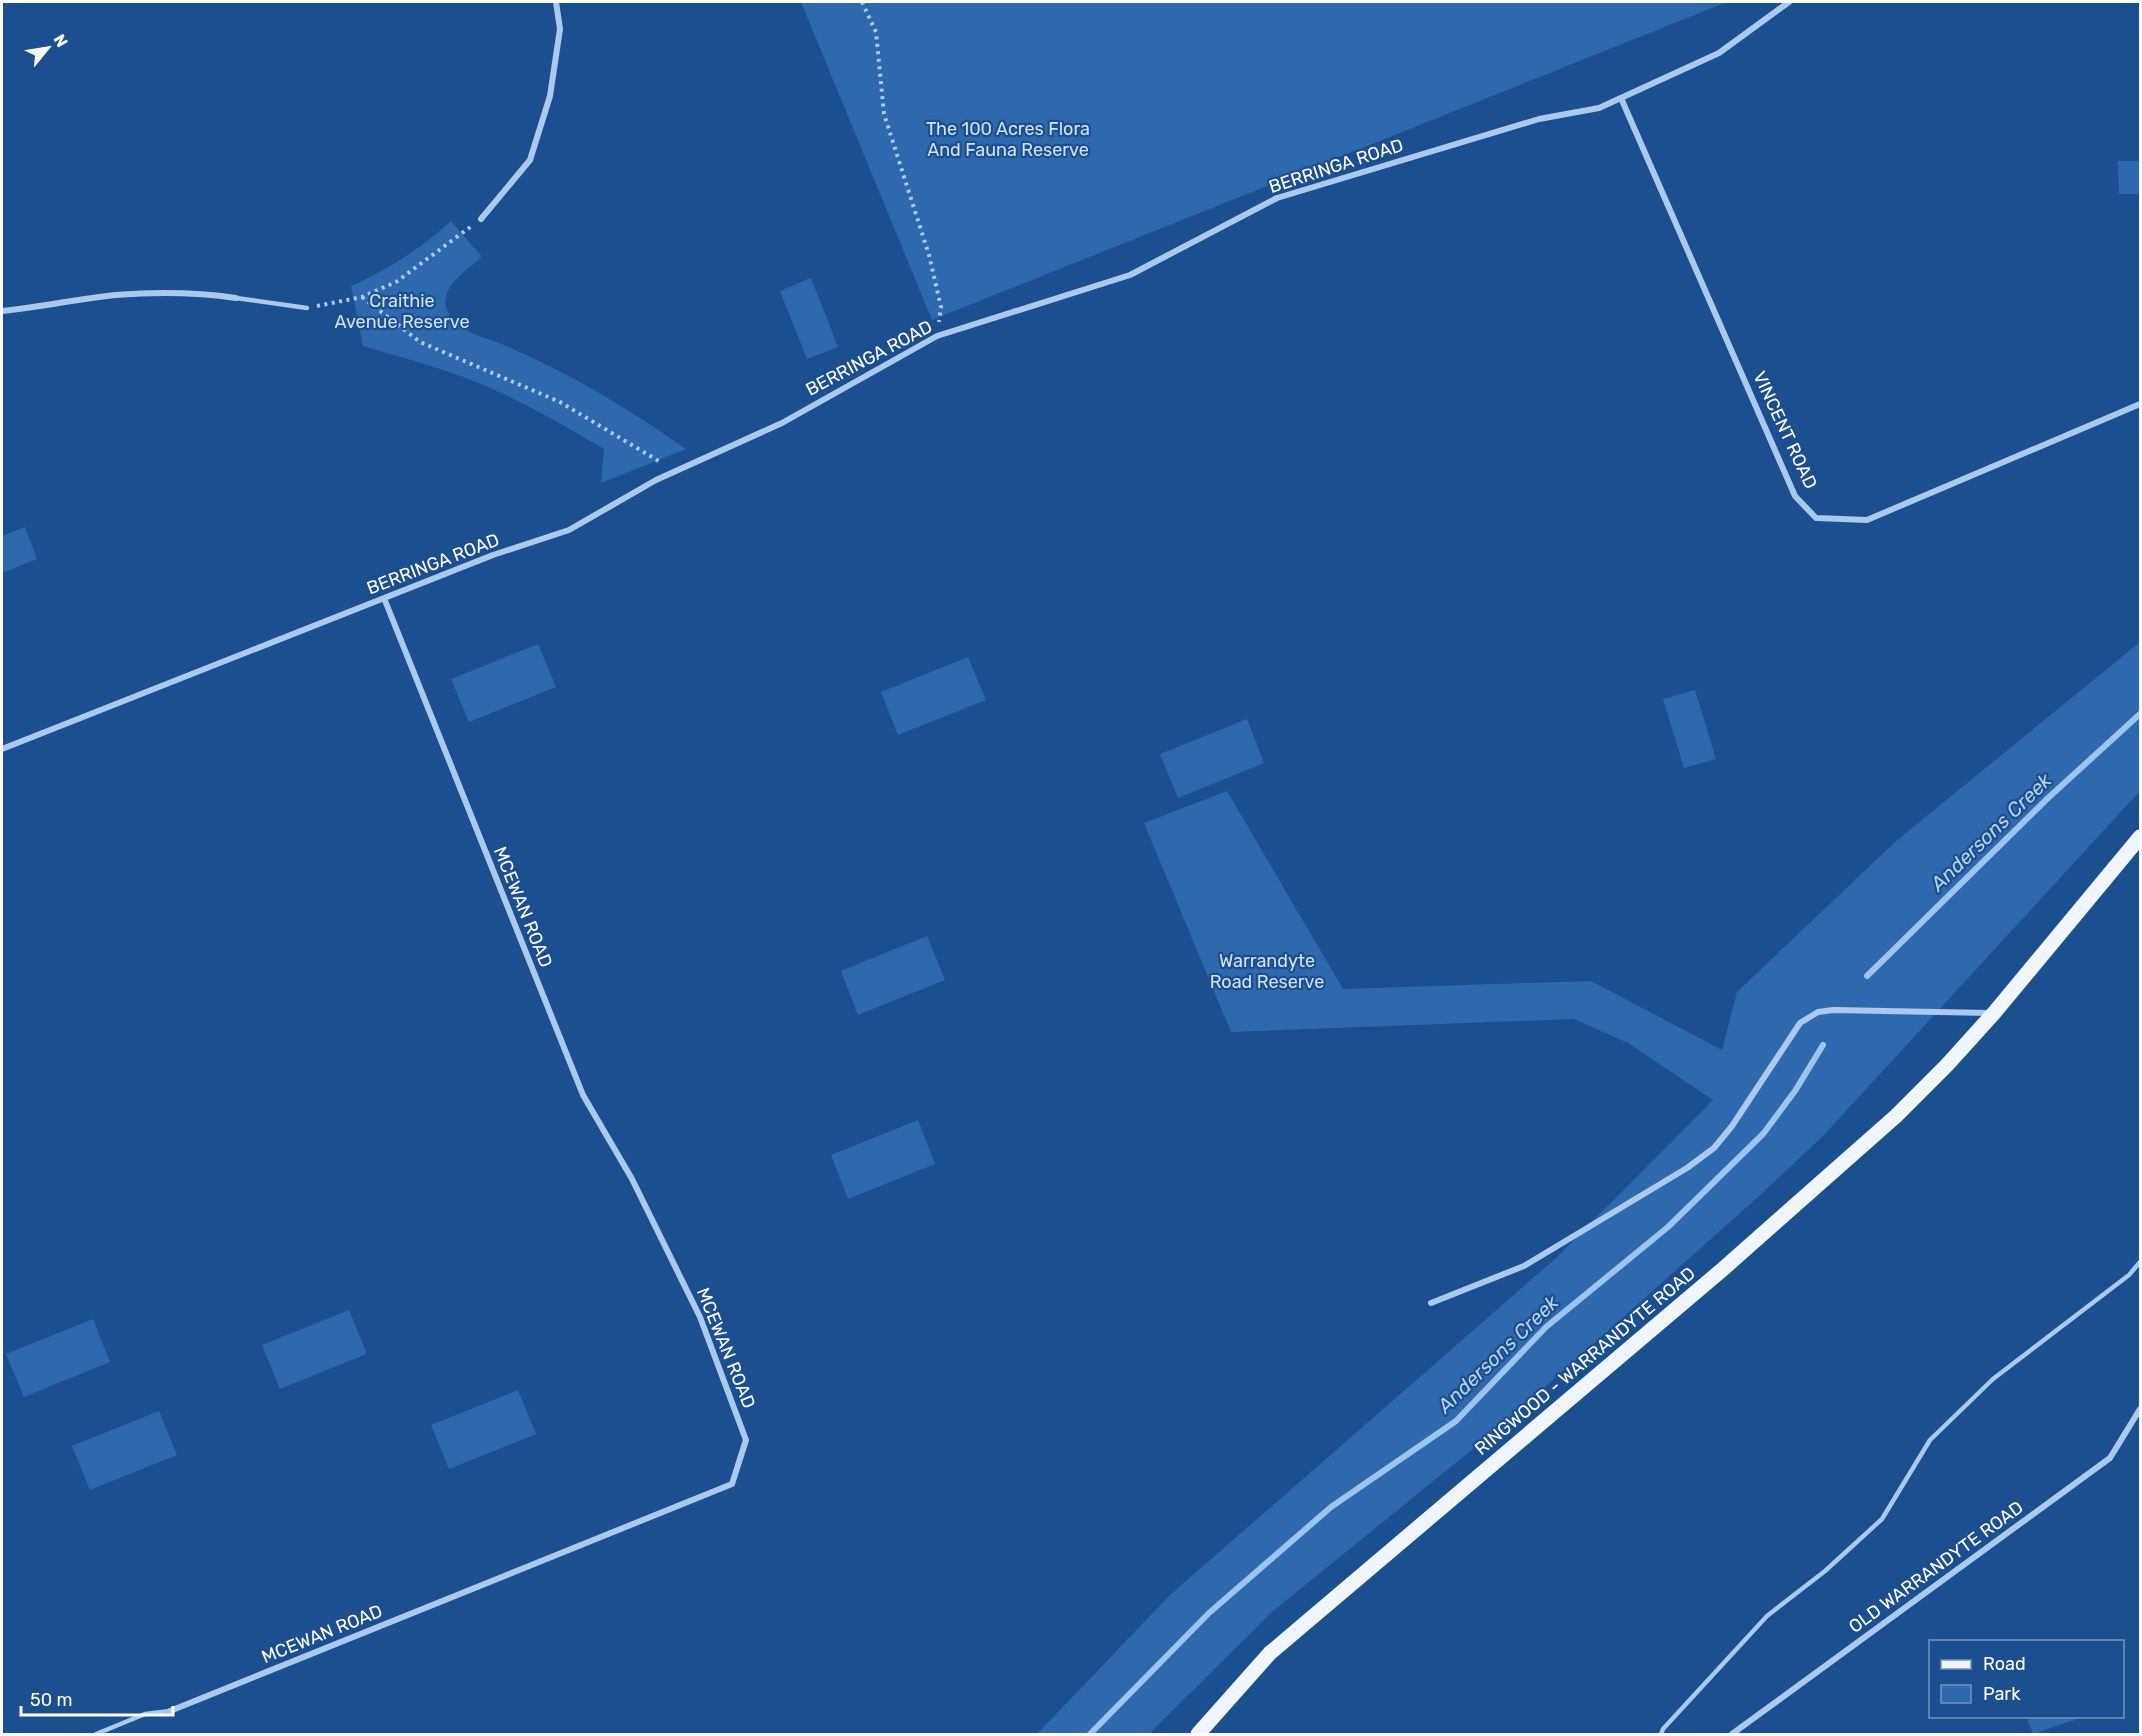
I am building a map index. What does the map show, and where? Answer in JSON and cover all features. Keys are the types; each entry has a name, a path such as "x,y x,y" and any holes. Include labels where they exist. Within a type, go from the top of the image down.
{"main road":[{"name":"RINGWOOD - WARRANDYTE ROAD","path":"1198,1734 1270,1653 1724,1269 1896,1116 1994,1013 2140,837"}],"street":[{"path":"481,219 530,160 550,96 560,29 556,2"},
{"name":"BERRINGA ROAD","path":"2,750 494,555 569,530 656,480 782,423 937,336 1130,276 1277,198 1539,119 1599,108 1719,53 1789,2"},
{"name":"VINCENT ROAD","path":"1621,98 1795,496 1816,518 1867,520 2140,404"},
{"path":"2,311 152,293 201,293 236,298"},
{"name":"MCEWAN ROAD","path":"170,1711 732,1484 746,1440 700,1317 632,1179 582,1095 384,598"},
{"path":"1431,1303 1524,1266 1687,1167 1714,1148 1732,1126 1800,1023 1818,1012 1833,1010 1994,1013"},
{"name":"OLD WARRANDYTE ROAD","path":"1732,1734 2110,1458 2140,1409"}],"lane":[{"path":"236,298 307,308"},
{"path":"1661,1734 1663,1729 1767,1616 1825,1572 1882,1519 1930,1440 1993,1379 2129,1275 2140,1262"},
{"name":"MCEWAN ROAD","path":"96,1734 146,1713 170,1711"}],"path":[{"path":"862,2 876,32 884,114 926,244 939,296 941,307 937,336"},
{"path":"307,308 362,297 396,282 481,219"},
{"path":"362,297 420,342 560,402 675,471"}],"green space":[{"name":"The 100 Acres Flora And Fauna Reserve","path":"801,2 1727,2 932,320"},
{"path":"2118,161 2140,161 2140,194 2119,194"},
{"name":"Craithie Avenue Reserve","path":"451,221 482,257 462,273 447,294 445,302 447,310 456,323 573,378 686,449 601,483 604,449 575,432 486,386 440,369 363,346 351,286 404,258"},
{"path":"811,278 838,347 807,359 780,291"},
{"path":"25,527 37,559 2,573 2,536"},
{"name":"Warrandyte Road Reserve","path":"2140,642 2140,791 1823,1136 1758,1197 1500,1427 1272,1612 1149,1734 1037,1734 1170,1595 1556,1258 1713,1100 1628,1043 1574,1019 1231,1032 1144,823 1227,791 1343,989 1591,981 1722,1050 1737,992 1896,841"},
{"path":"538,644 556,687 469,722 451,679"},
{"path":"968,657 986,700 898,735 881,692"},
{"path":"1695,690 1716,759 1684,768 1663,699"},
{"path":"1247,719 1264,763 1178,798 1160,754"},
{"path":"927,936 945,980 858,1015 841,971"},
{"path":"918,1120 935,1164 848,1199 831,1155"},
{"path":"349,1310 367,1354 280,1389 262,1345"},
{"path":"93,1319 110,1362 24,1397 6,1354"},
{"path":"518,1390 536,1434 449,1469 431,1425"},
{"path":"159,1411 177,1455 90,1490 72,1446"},
{"path":"2026,1718 2077,1719 2033,1734"}],"waterway":[{"name":"Andersons Creek","path":"1867,976 2048,798 2140,714"},
{"name":"Andersons Creek","path":"1090,1734 1209,1613 1331,1507 1456,1421 1546,1327 1668,1227 1763,1134 1795,1091 1823,1045"}]}
